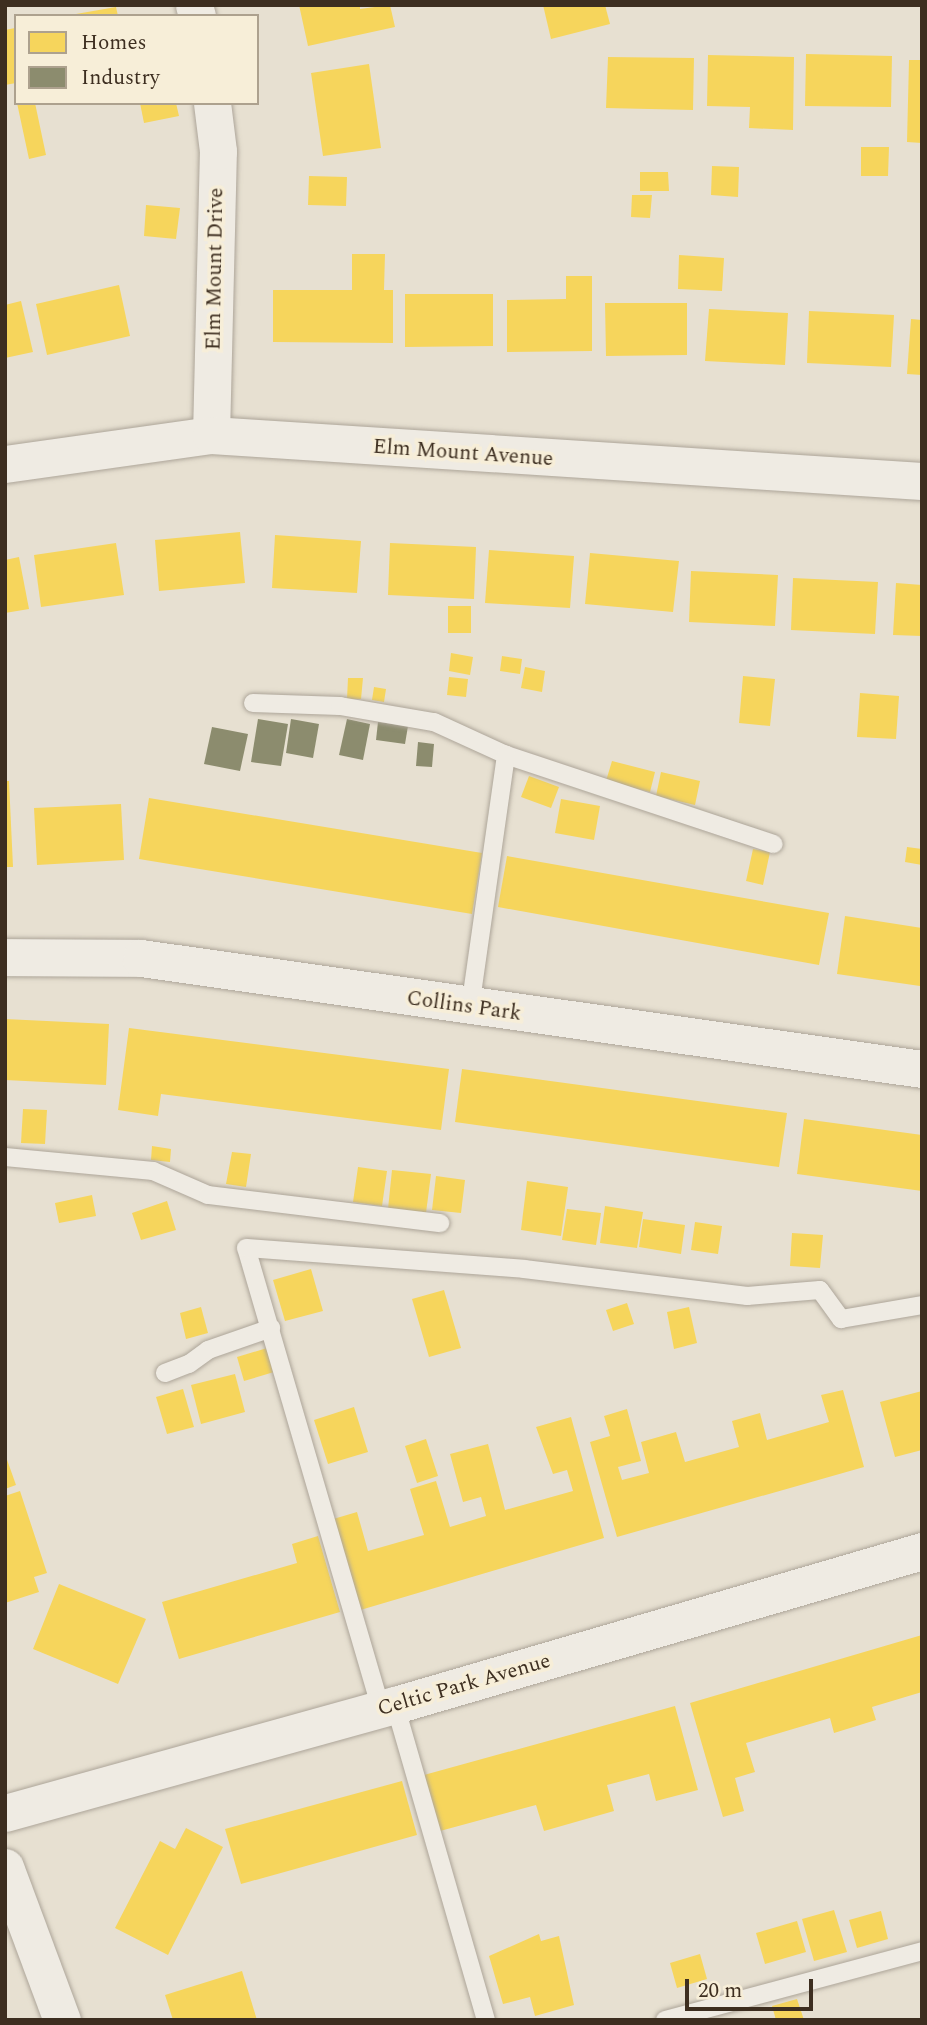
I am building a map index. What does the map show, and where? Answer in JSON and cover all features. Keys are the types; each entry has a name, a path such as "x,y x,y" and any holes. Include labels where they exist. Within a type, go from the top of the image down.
{"street":[{"name":"Elm Mount Drive","path":"211,435 218,151 212,105"},
{"name":"Elm Mount Avenue","path":"5,464 211,435 922,481"},
{"name":"Collins Park","path":"5,957 141,958 470,1008 922,1069"},
{"name":"Celtic Park Avenue","path":"5,1813 388,1707 922,1551"},
{"path":"5,1867 62,2020"}],"lane":[{"path":"253,703 340,706 434,722 506,755 774,844"},
{"path":"470,1008 506,755"},
{"path":"5,1157 153,1171 208,1195 440,1223"},
{"path":"486,2020 246,1248 524,1269 747,1296 820,1290 841,1319 922,1305"},
{"path":"165,1373 189,1364 208,1349 271,1328"},
{"path":"665,2020 922,1951"}],"building: Homes":[{"path":"299,5 360,5 360,9 390,5 395,27 308,46"},
{"path":"543,5 605,5 610,24 551,39"},
{"path":"116,7 118,14 76,14"},
{"path":"14,28 14,83 5,85 5,30"},
{"path":"806,54 892,56 891,107 805,106"},
{"path":"708,55 794,57 793,130 749,128 750,107 707,106"},
{"path":"608,57 694,58 693,110 606,108"},
{"path":"909,60 922,60 922,143 907,142"},
{"path":"369,64 381,148 323,156 311,73"},
{"path":"17,105 35,105 46,155 29,159"},
{"path":"140,105 176,105 179,116 144,123"},
{"path":"861,147 889,147 888,176 861,176"},
{"path":"712,166 739,167 738,197 711,195"},
{"path":"640,172 668,172 669,191 640,191"},
{"path":"309,176 347,177 346,206 308,205"},
{"path":"632,195 652,195 650,218 631,217"},
{"path":"146,205 180,208 176,239 144,236"},
{"path":"352,254 385,254 384,290 393,290 393,343 273,342 273,290 352,290"},
{"path":"679,255 724,258 722,291 678,289"},
{"path":"566,276 592,276 592,351 507,352 507,300 566,299"},
{"path":"119,285 130,336 47,355 36,304"},
{"path":"405,294 493,294 493,346 405,347"},
{"path":"21,301 33,352 5,358 5,305"},
{"path":"605,303 687,303 687,355 606,356"},
{"path":"709,309 788,313 785,365 705,361"},
{"path":"809,311 894,315 891,367 807,363"},
{"path":"911,319 922,320 922,375 907,374"},
{"path":"240,532 245,583 159,591 155,540"},
{"path":"275,535 361,541 357,593 272,588"},
{"path":"116,543 124,595 41,607 34,555"},
{"path":"390,543 476,547 474,599 388,595"},
{"path":"489,550 574,556 570,608 485,603"},
{"path":"590,553 679,561 673,612 585,604"},
{"path":"19,557 29,609 5,613 5,560"},
{"path":"691,571 778,575 775,626 689,622"},
{"path":"793,578 878,582 875,634 791,630"},
{"path":"896,583 922,585 922,636 893,635"},
{"path":"448,606 471,606 471,633 448,633"},
{"path":"451,653 473,657 470,675 449,671"},
{"path":"502,656 522,659 520,674 500,671"},
{"path":"525,667 545,671 542,692 521,688"},
{"path":"743,676 775,679 770,726 739,723"},
{"path":"449,677 468,679 466,697 447,695"},
{"path":"348,678 363,678 361,699 347,699"},
{"path":"374,687 386,689 384,702 372,700"},
{"path":"860,693 899,696 896,739 857,737"},
{"path":"612,761 655,772 650,792 606,781"},
{"path":"661,772 700,781 695,805 656,796"},
{"path":"529,776 559,787 551,808 521,797"},
{"path":"5,781 9,781 13,867 5,867"},
{"path":"149,798 482,853 472,914 139,859"},
{"path":"561,799 600,806 594,840 555,833"},
{"path":"121,804 124,860 37,865 34,808"},
{"path":"907,847 922,849 922,865 905,862"},
{"path":"753,849 770,852 763,885 746,881"},
{"path":"507,856 829,913 819,965 498,907"},
{"path":"845,916 922,928 920,986 837,974"},
{"path":"5,1019 109,1024 106,1085 5,1080"},
{"path":"129,1028 449,1069 441,1130 161,1094 158,1116 118,1110"},
{"path":"462,1069 787,1113 779,1167 455,1122"},
{"path":"23,1109 47,1110 45,1144 21,1143"},
{"path":"804,1119 922,1135 922,1191 797,1174"},
{"path":"152,1146 171,1149 170,1162 151,1160"},
{"path":"232,1152 251,1154 246,1187 226,1184"},
{"path":"358,1167 387,1171 382,1206 353,1202"},
{"path":"392,1170 431,1174 426,1213 388,1209"},
{"path":"436,1176 465,1180 461,1213 432,1210"},
{"path":"527,1181 568,1187 561,1236 521,1230"},
{"path":"92,1195 96,1216 59,1223 55,1203"},
{"path":"167,1201 176,1230 141,1240 132,1213"},
{"path":"605,1206 643,1212 637,1248 600,1243"},
{"path":"567,1209 601,1213 596,1245 562,1240"},
{"path":"643,1219 685,1225 681,1254 639,1247"},
{"path":"695,1222 722,1226 718,1254 691,1250"},
{"path":"792,1233 823,1235 820,1268 790,1266"},
{"path":"311,1269 323,1311 285,1321 273,1280"},
{"path":"444,1290 461,1348 429,1357 412,1299"},
{"path":"627,1303 634,1324 613,1331 606,1310"},
{"path":"201,1307 208,1333 186,1339 180,1313"},
{"path":"689,1307 697,1343 674,1349 667,1312"},
{"path":"267,1348 274,1372 244,1381 237,1357"},
{"path":"235,1374 245,1412 201,1424 191,1385"},
{"path":"183,1389 194,1427 167,1434 156,1397"},
{"path":"843,1390 864,1467 617,1537 590,1442 610,1436 604,1416 627,1409 641,1461 618,1467 622,1480 649,1473 641,1442 676,1432 685,1462 739,1447 732,1421 760,1413 767,1440 829,1422 821,1395"},
{"path":"922,1391 922,1450 895,1457 880,1402"},
{"path":"354,1407 368,1452 328,1464 314,1420"},
{"path":"571,1417 604,1538 357,1611 330,1520 357,1512 368,1551 424,1535 410,1489 436,1481 450,1527 486,1516 481,1497 463,1502 450,1454 488,1444 505,1510 573,1491 567,1470 553,1474 536,1427"},
{"path":"426,1439 438,1476 417,1483 405,1446"},
{"path":"5,1454 16,1485 5,1489"},
{"path":"20,1491 47,1573 34,1577 39,1592 5,1603 5,1496"},
{"path":"318,1536 340,1612 179,1659 162,1602 297,1563 292,1544"},
{"path":"59,1584 146,1619 118,1684 33,1649"},
{"path":"922,1635 922,1692 872,1707 876,1720 834,1733 830,1718 746,1743 755,1772 735,1778 744,1811 723,1817 690,1703"},
{"path":"675,1706 698,1790 656,1801 649,1774 607,1785 614,1811 544,1831 536,1805 440,1831 424,1775"},
{"path":"402,1781 417,1835 241,1884 225,1829"},
{"path":"186,1828 223,1847 168,1955 115,1928 160,1841 175,1849"},
{"path":"834,1910 847,1952 814,1961 802,1919"},
{"path":"881,1911 888,1939 857,1948 849,1920"},
{"path":"797,1921 806,1952 765,1964 756,1933"},
{"path":"539,1934 541,1941 559,1936 574,2005 535,2016 530,1997 503,2004 489,1956"},
{"path":"700,1954 707,1979 677,1988 670,1963"},
{"path":"242,1971 257,2020 173,2020 165,1995"},
{"path":"797,1999 804,2020 776,2020 772,2006"}],"building: Industry":[{"path":"258,719 288,724 281,766 251,762"},
{"path":"291,719 319,724 313,758 286,753"},
{"path":"347,719 370,724 363,760 339,755"},
{"path":"378,722 408,726 405,744 376,740"},
{"path":"212,727 248,734 240,771 204,764"},
{"path":"418,742 434,744 432,767 416,766"}]}
